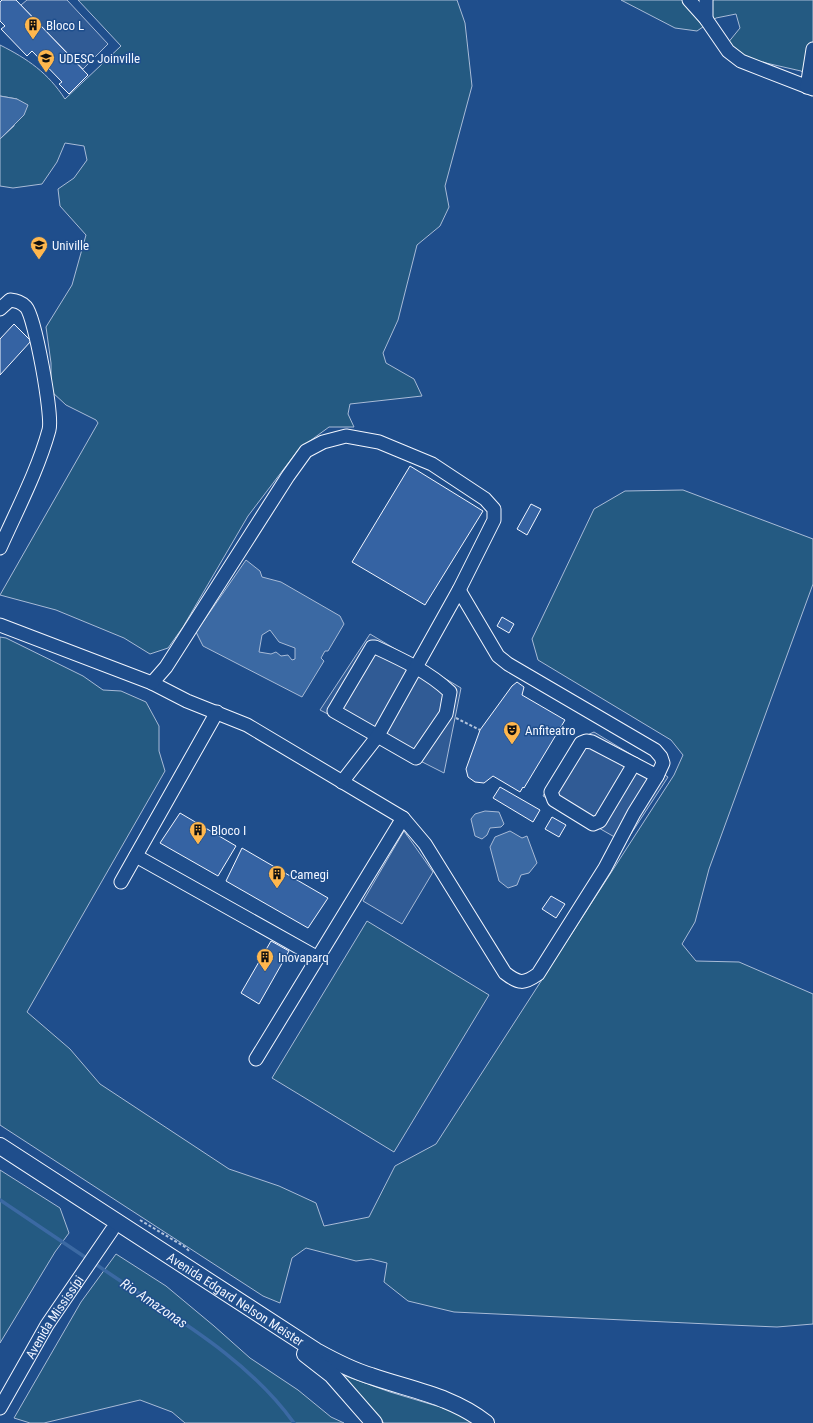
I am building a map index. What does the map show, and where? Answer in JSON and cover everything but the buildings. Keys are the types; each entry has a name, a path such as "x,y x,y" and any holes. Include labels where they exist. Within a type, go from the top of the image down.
{"main road":[{"name":"Avenida Edgard Nelson Meister","path":"0,1146 316,1351 343,1366 371,1377 455,1403 472,1412 486,1423"},
{"name":"Avenida Edgard Nelson Meister","path":"0,1156 311,1358 337,1381 374,1423"}],"street":[{"path":"689,0 706,19 728,51 741,61 810,88 813,49"},
{"path":"706,0 706,19"},
{"path":"0,309 10,300 19,302 27,308 42,364 50,428 0,548"},
{"path":"152,683 166,667 288,476 306,451 323,442 346,436 378,442 432,464 485,499 494,508 494,520 459,590 377,737 342,782"},
{"path":"0,625 152,683 187,701 247,725 403,818 424,844 505,973 515,981 527,981 538,974 560,943 605,868 634,813 657,776 663,763 661,757 655,750 508,664 498,656 459,590"},
{"path":"372,647 375,647 438,680 450,692 446,714 416,758 334,712 334,708 372,647"},
{"path":"121,882 217,712"},
{"path":"634,764 597,824 593,824 554,800 551,796 551,792 581,743 586,742 592,742 657,776"},
{"path":"256,1059 403,818"},
{"path":"136,856 318,958"},
{"name":"Avenida Mississípi","path":"0,1408 26,1359 112,1230"}],"path":[{"path":"446,714 480,730"},
{"path":"137,1219 144,1221 185,1247 190,1252"}],"shaded area":[{"path":"27,0 67,0 108,44 83,69 21,5"},
{"path":"78,0 457,0 465,23 472,86 445,186 449,207 440,226 417,245 398,320 383,353 386,363 414,379 422,396 350,404 348,414 354,427 329,427 299,449 248,516 183,627 168,648 150,654 124,638 56,610 0,595 98,423 96,420 66,405 51,391 51,363 46,327 72,285 86,235 60,206 58,189 74,178 87,160 84,146 65,143 57,162 42,184 13,188 0,186 0,139 14,126 17,99 0,96 0,45 20,56 37,68 52,82 65,99 121,46"},
{"path":"621,0 813,0 813,79 801,71 744,58 727,44 740,28 736,14 716,18 697,31 675,28"},
{"path":"0,96 17,99 28,105 24,115 0,139"},
{"path":"683,490 813,539 813,584 709,869 695,922 682,944 696,961 739,962 813,994 813,1324 777,1327 454,1312 408,1301 384,1282 387,1263 371,1259 356,1261 306,1248 292,1258 280,1303 263,1296 0,1125 0,637 6,638 83,676 103,690 121,691 146,702 159,726 159,751 165,771 27,1012 70,1049 100,1084 229,1169 279,1186 316,1203 324,1226 369,1217 395,1166 436,1144 674,775 683,755 671,740 538,660 532,639 594,509 625,491"},
{"path":"246,560 260,571 262,577 281,582 340,616 344,624 328,651 325,651 321,658 324,661 302,697 203,646 196,632","holes":["270,630 279,642 295,648 295,659 292,660 288,655 281,656 276,652 271,654 259,652 262,635"]},
{"path":"370,634 461,688 444,773 320,710"},
{"path":"594,732 668,777 625,843 543,796 576,738"},
{"path":"485,811 499,812 504,824 501,827 490,828 487,835 482,839 475,836 471,819 475,814"},
{"path":"404,831 433,872 402,924 363,901"},
{"path":"510,831 522,838 527,836 537,863 529,873 521,875 517,885 508,888 499,881 490,847 495,837"},
{"path":"367,921 489,995 394,1152 272,1078"},
{"path":"0,1170 60,1208 69,1233 55,1252 0,1343"},
{"path":"116,1254 166,1286 250,1358 298,1390 331,1417 344,1423 185,1423 172,1412 140,1400 44,1423 30,1423 14,1418 81,1302"},
{"path":"340,1374 390,1392 450,1410 476,1423 384,1423"}],"waterway":[{"name":"Rio Amazonas","path":"0,1200 178,1319 220,1349 260,1384 278,1402 294,1423"}],"place":[{"name":"Bloco L","path":"33,40"},
{"name":"UDESC Joinville","path":"46,73"},
{"name":"Univille","path":"39,260"},
{"name":"Anfiteatro","path":"512,745"},
{"name":"Bloco I","path":"198,845"},
{"name":"Camegi","path":"277,889"},
{"name":"Inovaparq","path":"265,972"}]}
